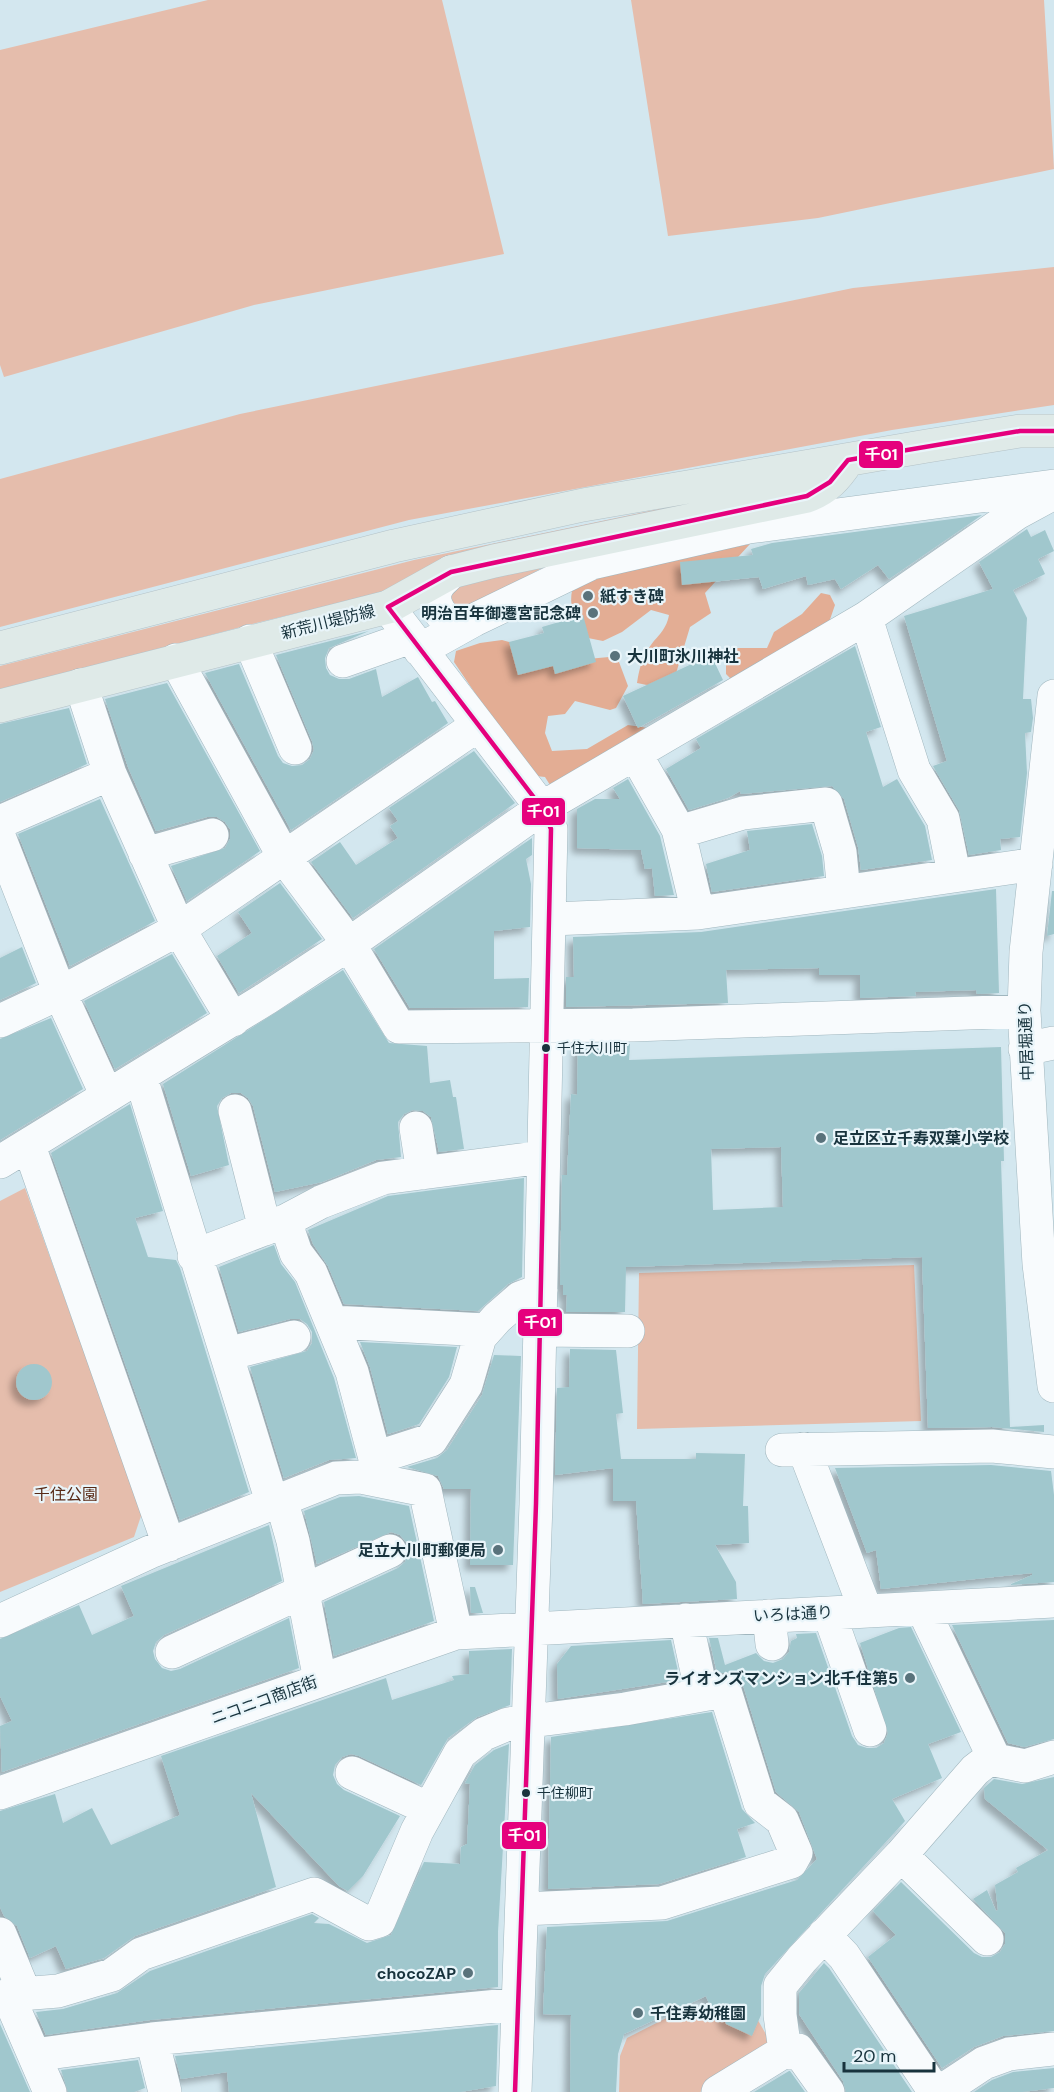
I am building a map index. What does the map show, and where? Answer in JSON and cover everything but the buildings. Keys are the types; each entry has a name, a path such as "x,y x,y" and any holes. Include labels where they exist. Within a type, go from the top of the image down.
{"main road":[{"path":"0,648 394,546 583,505 1008,433 1054,430"},
{"name":"新荒川堤防線","path":"0,706 388,607 451,572 807,496 823,490 837,478 848,460"}],"street":[{"path":"343,661 416,644 474,620 592,563 749,526 1054,486"},
{"path":"0,1162 233,1020 349,944 542,808 636,755 866,618 1017,513 1054,493"},
{"path":"451,572 437,586 435,605 445,618 455,622 474,620"},
{"path":"388,607 542,808 551,828 541,1330 530,1721 515,2092"},
{"path":"866,618 914,771 943,819 954,874"},
{"path":"250,641 295,748"},
{"path":"176,660 284,857 349,944 399,1027 644,1025 1024,1011"},
{"path":"81,685 110,774 179,929 233,1020"},
{"name":"中居堀通り","path":"1054,698 1041,875 1026,952 1024,1011 1040,1046 1044,1191 1054,1386"},
{"path":"0,1021 60,993 179,929 478,725"},
{"path":"636,755 679,832 698,913"},
{"path":"0,822 110,774"},
{"path":"679,832 742,813 826,804 840,852 844,892"},
{"path":"145,854 212,834"},
{"path":"0,839 60,993 107,1096"},
{"path":"550,919 698,913 954,874 1041,875"},
{"path":"141,1078 194,1256 277,1500 302,1591 320,1680"},
{"path":"235,1111 275,1225 311,1273 352,1372 378,1470"},
{"path":"416,1128 423,1173"},
{"path":"29,1146 169,1545"},
{"path":"194,1256 275,1225 321,1202 383,1178 543,1157"},
{"path":"0,1621 169,1545 277,1500 336,1478 361,1477 378,1470 431,1440 466,1385 480,1337 520,1298 541,1290"},
{"path":"332,1322 486,1330"},
{"path":"541,1330 628,1331"},
{"path":"227,1354 294,1337"},
{"path":"866,1611 793,1450 992,1446 1054,1452"},
{"path":"378,1470 424,1490 456,1633"},
{"path":"172,1652 390,1551"},
{"name":"いろは通り","path":"532,1628 686,1620 770,1630 829,1613 1054,1601"},
{"path":"922,1609 994,1760 1025,1766 1054,1757"},
{"path":"829,1613 870,1730"},
{"path":"686,1620 702,1695"},
{"name":"ニコニコ商店街","path":"0,1793 456,1633 532,1628"},
{"path":"11,1996 58,1991 112,1975 141,1954 314,1894 369,1924 379,1922 429,1809 460,1753 484,1734 508,1724 625,1709 725,1691 760,1803 782,1820 796,1853 792,1862 662,1903 522,1909"},
{"path":"785,2050 780,1986 824,1935 901,1855 975,1770 993,1756"},
{"path":"352,1773 429,1809"},
{"path":"901,1855 987,1939"},
{"path":"0,1934 11,1996 50,2092"},
{"path":"824,1935 844,1956 935,2092"},
{"path":"34,2055 152,2039 518,2004"},
{"path":"152,2039 165,2092"},
{"path":"940,2092 984,2063 1009,2054 1054,2049"},
{"path":"718,2092 785,2050"},
{"path":"785,2050 791,2052 798,2050 828,2092"}],"green space":[{"path":"208,0 442,0 504,254 254,305 4,377 0,365 0,50"},
{"path":"631,0 1044,0 1054,169 818,218 668,236"},
{"path":"1054,267 1054,405 892,430 409,520 0,627 0,479 240,414 853,288"},
{"path":"803,479 409,586 256,623 0,691 0,666 414,560"},
{"path":"563,556 466,611 460,610 450,600 449,586"},
{"name":"千住公園","path":"25,1188 142,1513 134,1537 0,1592 0,1201"},
{"path":"914,1265 921,1421 637,1429 639,1273"},
{"path":"744,1996 775,2050 700,2092 619,2092 620,2056 627,2038 686,2008 712,2014"}],"shaded area":[{"path":"750,544 705,593 711,613 690,627 674,680 657,687 637,683 645,655 663,630 669,615 651,610 622,632 603,641 583,637 576,622 571,601 576,579"},
{"path":"821,593 830,595 835,605 826,631 735,683 726,674 726,661 733,648 767,648 774,632 802,614"},
{"path":"502,640 577,660 609,657 619,662 628,686 616,708 610,710 575,701 565,714 548,716 545,733 552,751 587,749 628,725 648,728 550,785 545,777 536,776 494,721 454,662 456,651 480,643"}],"transit line":[{"name":"千01","path":"388,607 451,572 807,496 830,482 848,460 1020,431 1054,431"},
{"name":"千01","path":"388,607 542,808 551,829 536,1504 515,2092"}],"place":[{"name":"紙すき碑","path":"588,596"},
{"name":"明治百年御遷宮記念碑","path":"593,613"},
{"name":"大川町氷川神社","path":"615,656"},
{"name":"千住大川町","path":"546,1048"},
{"name":"足立区立千寿双葉小学校","path":"821,1138"},
{"name":"足立大川町郵便局","path":"498,1550"},
{"name":"ライオンズマンション北千住第5","path":"910,1678"},
{"name":"千住柳町","path":"526,1793"},
{"name":"chocoZAP","path":"468,1973"},
{"name":"千住寿幼稚園","path":"638,2013"}]}
